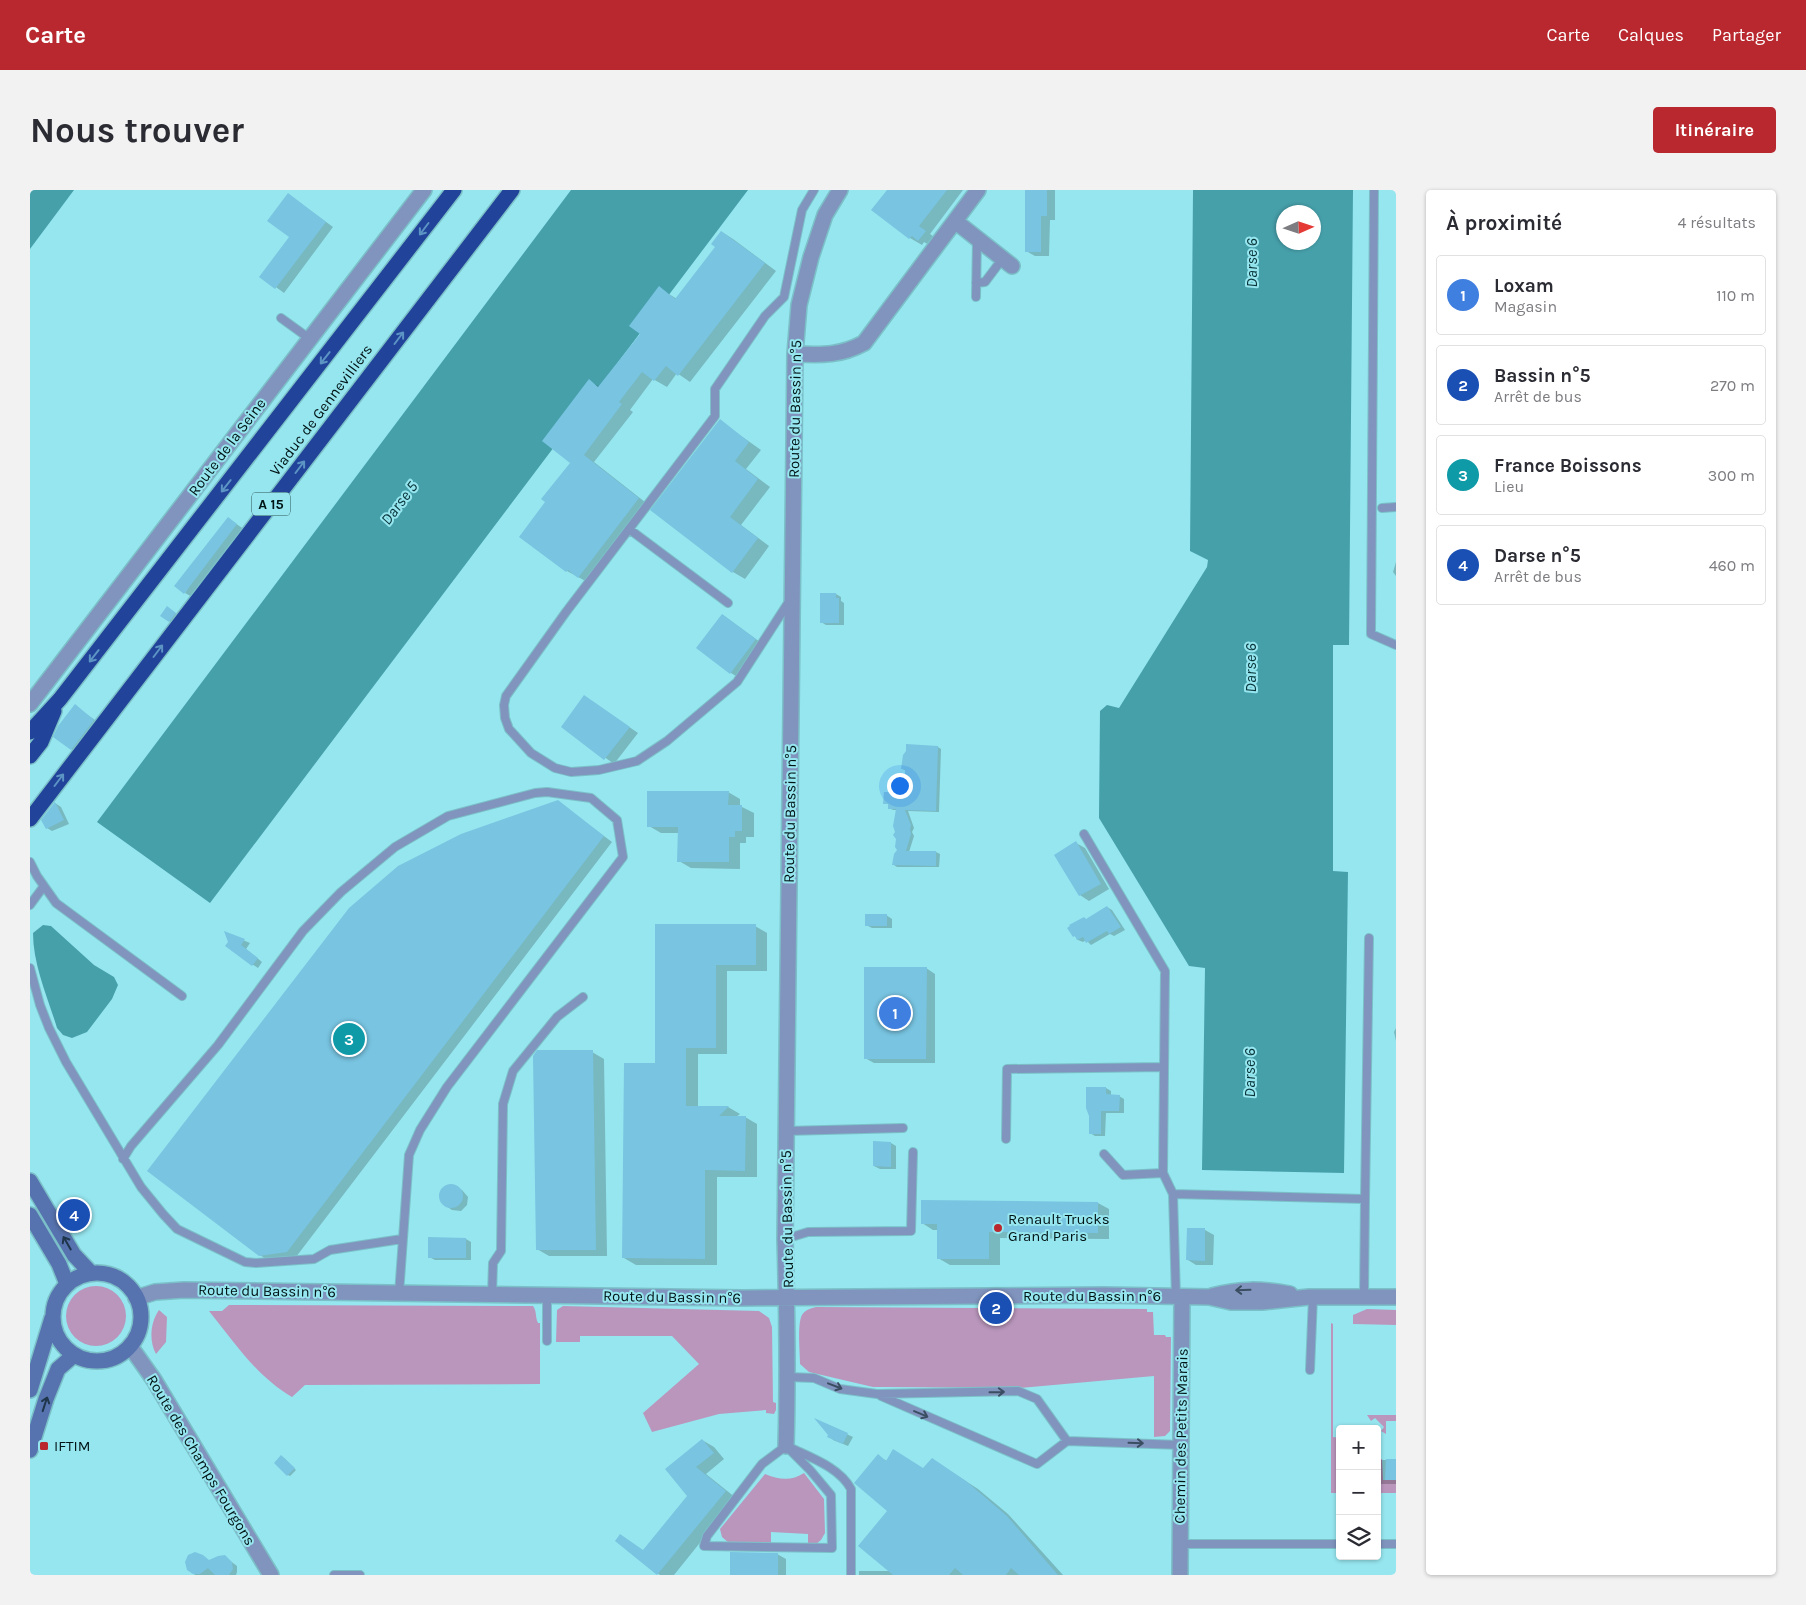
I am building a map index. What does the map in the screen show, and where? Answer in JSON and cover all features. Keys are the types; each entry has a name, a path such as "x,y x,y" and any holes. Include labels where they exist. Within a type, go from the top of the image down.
{"highway":[{"name":"Viaduc de Gennevilliers","path":"60,698 454,190"},
{"name":"Viaduc de Gennevilliers","path":"30,819 512,190"},
{"path":"30,732 60,698"},
{"path":"30,756 41,742 60,698"}],"main road":[{"path":"30,1180 74,1255 91,1273"},
{"path":"30,1215 59,1264 66,1284"},
{"path":"30,1390 56,1299 66,1284 78,1276 91,1273 105,1273 118,1278 129,1286 140,1310 140,1322 137,1335 130,1346 118,1355 104,1360 88,1360 74,1355 62,1345 55,1331 52,1316"},
{"path":"30,1450 46,1399 58,1369 74,1355"}],"street":[{"name":"Route de la Seine","path":"30,704 424,190"},
{"name":"Route du Bassin n°5","path":"786,1446 788,1297 785,1239 795,354 799,305 811,257 825,215 840,190"},
{"path":"795,354 832,354 850,351 864,343 978,190"},
{"path":"955,221 1012,266"},
{"name":"Route du Bassin n°6","path":"136,1298 155,1292 184,1290 743,1298 1094,1295 1209,1297 1231,1302 1311,1297 1396,1297"},
{"name":"Chemin des Petits Marais","path":"1179,1297 1180,1575"},
{"name":"Route des Champs Fourgons","path":"130,1346 154,1380 271,1575"}],"lane":[{"path":"792,596 737,682 667,741 637,761 599,770 571,772 555,768 531,753 509,729 505,718 506,696 566,612 715,416 715,389 765,316 784,297 802,210 814,190"},
{"path":"1374,190 1371,634 1396,646"},
{"path":"976,297 978,239"},
{"path":"976,284 985,282 997,266"},
{"path":"281,318 310,339"},
{"path":"1382,508 1396,507"},
{"path":"629,529 728,603"},
{"path":"123,1159 131,1146 218,1045 303,931 341,892 395,847 448,816 535,793 548,792 591,798 618,820 622,857 447,1087 420,1130 409,1155 399,1294"},
{"path":"1084,834 1165,971 1164,1173 1174,1194 1179,1297"},
{"path":"30,862 56,903 182,996"},
{"path":"30,905 44,886"},
{"path":"1364,1297 1369,938"},
{"path":"30,968 40,1005 66,1062 141,1187 176,1229 245,1262 256,1263 314,1260 330,1250 402,1239"},
{"path":"492,1295 493,1263 501,1250 503,1104 510,1080 513,1072 557,1017 583,997"},
{"path":"1006,1139 1007,1068 1164,1067"},
{"path":"786,1131 903,1128"},
{"path":"785,1239 808,1232 911,1231 913,1152"},
{"path":"1104,1154 1123,1175 1164,1173"},
{"path":"1174,1194 1365,1198"},
{"path":"547,1295 547,1341"},
{"path":"1310,1370 1311,1297"},
{"path":"788,1377 814,1378 840,1389 877,1394 1018,1391 1036,1400 1067,1441"},
{"path":"877,1394 1037,1464 1067,1441 1181,1445"},
{"path":"786,1446 831,1495 832,1548 704,1546 706,1536 762,1464 786,1446"},
{"path":"786,1446 818,1460 846,1480 851,1490 851,1575"},
{"path":"1180,1544 1336,1544"},
{"path":"1381,1544 1396,1544"},
{"path":"334,1575 360,1575"}],"shaded area":[{"path":"96,1286 112,1291 117,1295 121,1300 126,1316 121,1332 117,1337 112,1341 96,1346 80,1341 75,1337 71,1332 66,1316 71,1300 75,1295 80,1291"},
{"path":"229,1305 533,1306 538,1323 540,1323 540,1384 305,1385 292,1397 279,1389 257,1369 209,1311 222,1311"},
{"path":"563,1306 759,1311 769,1318 772,1327 773,1402 776,1403 774,1414 766,1413 766,1410 719,1414 652,1432 643,1413 699,1364 672,1336 580,1336 580,1342 556,1342 557,1310"},
{"path":"816,1307 1147,1309 1147,1312 1153,1312 1154,1335 1171,1337 1170,1431 1165,1436 1154,1437 1154,1376 1020,1388 873,1387 809,1372 800,1364 800,1319 803,1313"},
{"path":"1367,1309 1396,1310 1396,1325 1353,1324 1353,1315"},
{"path":"159,1310 167,1317 166,1342 156,1354 152,1343 152,1326"},
{"path":"1331,1323 1333,1324 1333,1437 1336,1437 1336,1493 1331,1493"},
{"path":"1367,1415 1396,1415 1396,1421 1386,1421 1386,1434 1381,1431 1384,1427 1375,1418 1371,1421"},
{"path":"1381,1459 1383,1480 1396,1480 1396,1493 1381,1493"},
{"path":"804,1473 824,1499 825,1533 815,1545 808,1545 808,1534 771,1532 771,1545 729,1543 722,1537 720,1529 765,1474 785,1479"}],"water":[{"path":"30,190 74,190 30,249"},
{"name":"Darse 5","path":"571,190 748,190 210,903 97,822"},
{"name":"Darse 6","path":"1193,190 1353,190 1349,645 1333,645 1333,871 1348,872 1344,1173 1202,1170 1205,968 1189,966 1099,818 1100,711 1107,705 1119,708 1207,567 1208,560 1190,551"},
{"path":"43,925 51,926 94,965 114,977 118,985 112,999 87,1032 72,1038 63,1035 57,1028 38,969 33,933"}],"building":[{"path":"887,190 947,190 919,226 926,231 918,241 912,236 909,239 871,210"},
{"path":"1025,190 1047,190 1047,216 1041,216 1041,252 1025,252"},
{"path":"288,193 326,222 275,289 259,277 289,237 267,221"},
{"path":"721,231 765,263 678,376 666,366 654,381 642,372 619,402 622,404 584,455 639,498 578,578 568,570 566,572 519,537 545,502 541,499 570,463 542,441 589,379 598,387 640,334 629,326 659,286 675,299 715,247 711,244"},
{"path":"720,419 749,442 735,461 758,479 730,517 758,538 732,573 650,510"},
{"path":"228,517 237,524 184,594 174,586"},
{"path":"820,593 836,593 836,598 839,598 839,623 820,623"},
{"path":"167,606 176,613 169,622 160,616"},
{"path":"722,614 756,639 730,674 696,648"},
{"path":"584,695 630,727 604,760 561,727"},
{"path":"75,704 94,720 71,750 53,737 58,726"},
{"path":"906,744 938,746 936,811 905,810 911,825 911,834 906,851 936,851 936,866 892,865 894,854 897,850 895,847 896,839 893,835 895,832 893,826 896,809 888,809 888,804 883,804 884,792 905,792 905,769 901,769"},
{"path":"647,791 729,791 728,805 742,805 742,831 735,831 735,837 729,837 729,862 677,862 678,827 647,827"},
{"path":"558,800 604,836 287,1252 259,1256 147,1171 349,908 398,866 461,834"},
{"path":"55,802 64,820 46,829 41,820"},
{"path":"1076,841 1101,884 1079,896 1054,855"},
{"path":"1107,906 1121,927 1109,934 1107,931 1086,943 1083,937 1077,940 1075,936 1073,937 1067,928 1069,925 1084,917 1086,919"},
{"path":"865,914 887,914 887,926 865,926"},
{"path":"655,924 756,924 756,965 716,965 716,1048 686,1048 686,1106 729,1106 719,1116 746,1116 745,1171 705,1170 705,1259 622,1258 624,1063 655,1063"},
{"path":"224,931 245,939 241,945 258,958 252,966 225,946 228,942"},
{"path":"864,967 927,967 926,1059 864,1059"},
{"path":"537,1050 593,1050 596,1250 536,1250 533,1056"},
{"path":"1086,1087 1106,1087 1106,1094 1120,1095 1119,1111 1101,1111 1101,1134 1089,1134"},
{"path":"873,1141 891,1142 891,1167 873,1166"},
{"path":"451,1184 460,1187 463,1196 460,1205 451,1208 442,1205 439,1196 442,1187"},
{"name":"Renault Trucks Grand Paris","path":"921,1200 1098,1202 1098,1233 989,1232 989,1259 937,1259 937,1224 921,1224"},
{"path":"1187,1228 1205,1228 1205,1261 1186,1260"},
{"path":"428,1237 466,1238 466,1258 428,1258"},
{"path":"814,1418 848,1433 843,1444 827,1437 828,1435"},
{"path":"702,1439 714,1453 696,1467 726,1491 657,1575 615,1541 620,1534 643,1550 687,1496 665,1469"},
{"path":"893,1449 923,1468 932,1458 966,1481 1007,1516 1058,1575 1019,1575 1011,1568 1006,1575 963,1575 955,1568 949,1575 893,1575 858,1546 887,1511 854,1483 878,1454 886,1461"},
{"path":"281,1455 295,1468 287,1476 274,1463"},
{"path":"1386,1459 1396,1459 1396,1480 1385,1480"},
{"path":"195,1552 209,1560 225,1555 232,1562 233,1569 229,1575 215,1575 208,1568 200,1574 193,1574 187,1570 185,1562 188,1555"},
{"path":"730,1552 778,1553 778,1575 730,1575"}],"place":[{"name":"Loxam","path":"895,1013"},
{"name":"France Boissons","path":"349,1039"},
{"name":"Darse n°5","path":"74,1215"},
{"name":"Renault Trucks Grand Paris","path":"998,1228"},
{"name":"Bassin n°5","path":"996,1308"},
{"name":"IFTIM","path":"44,1446"}]}
